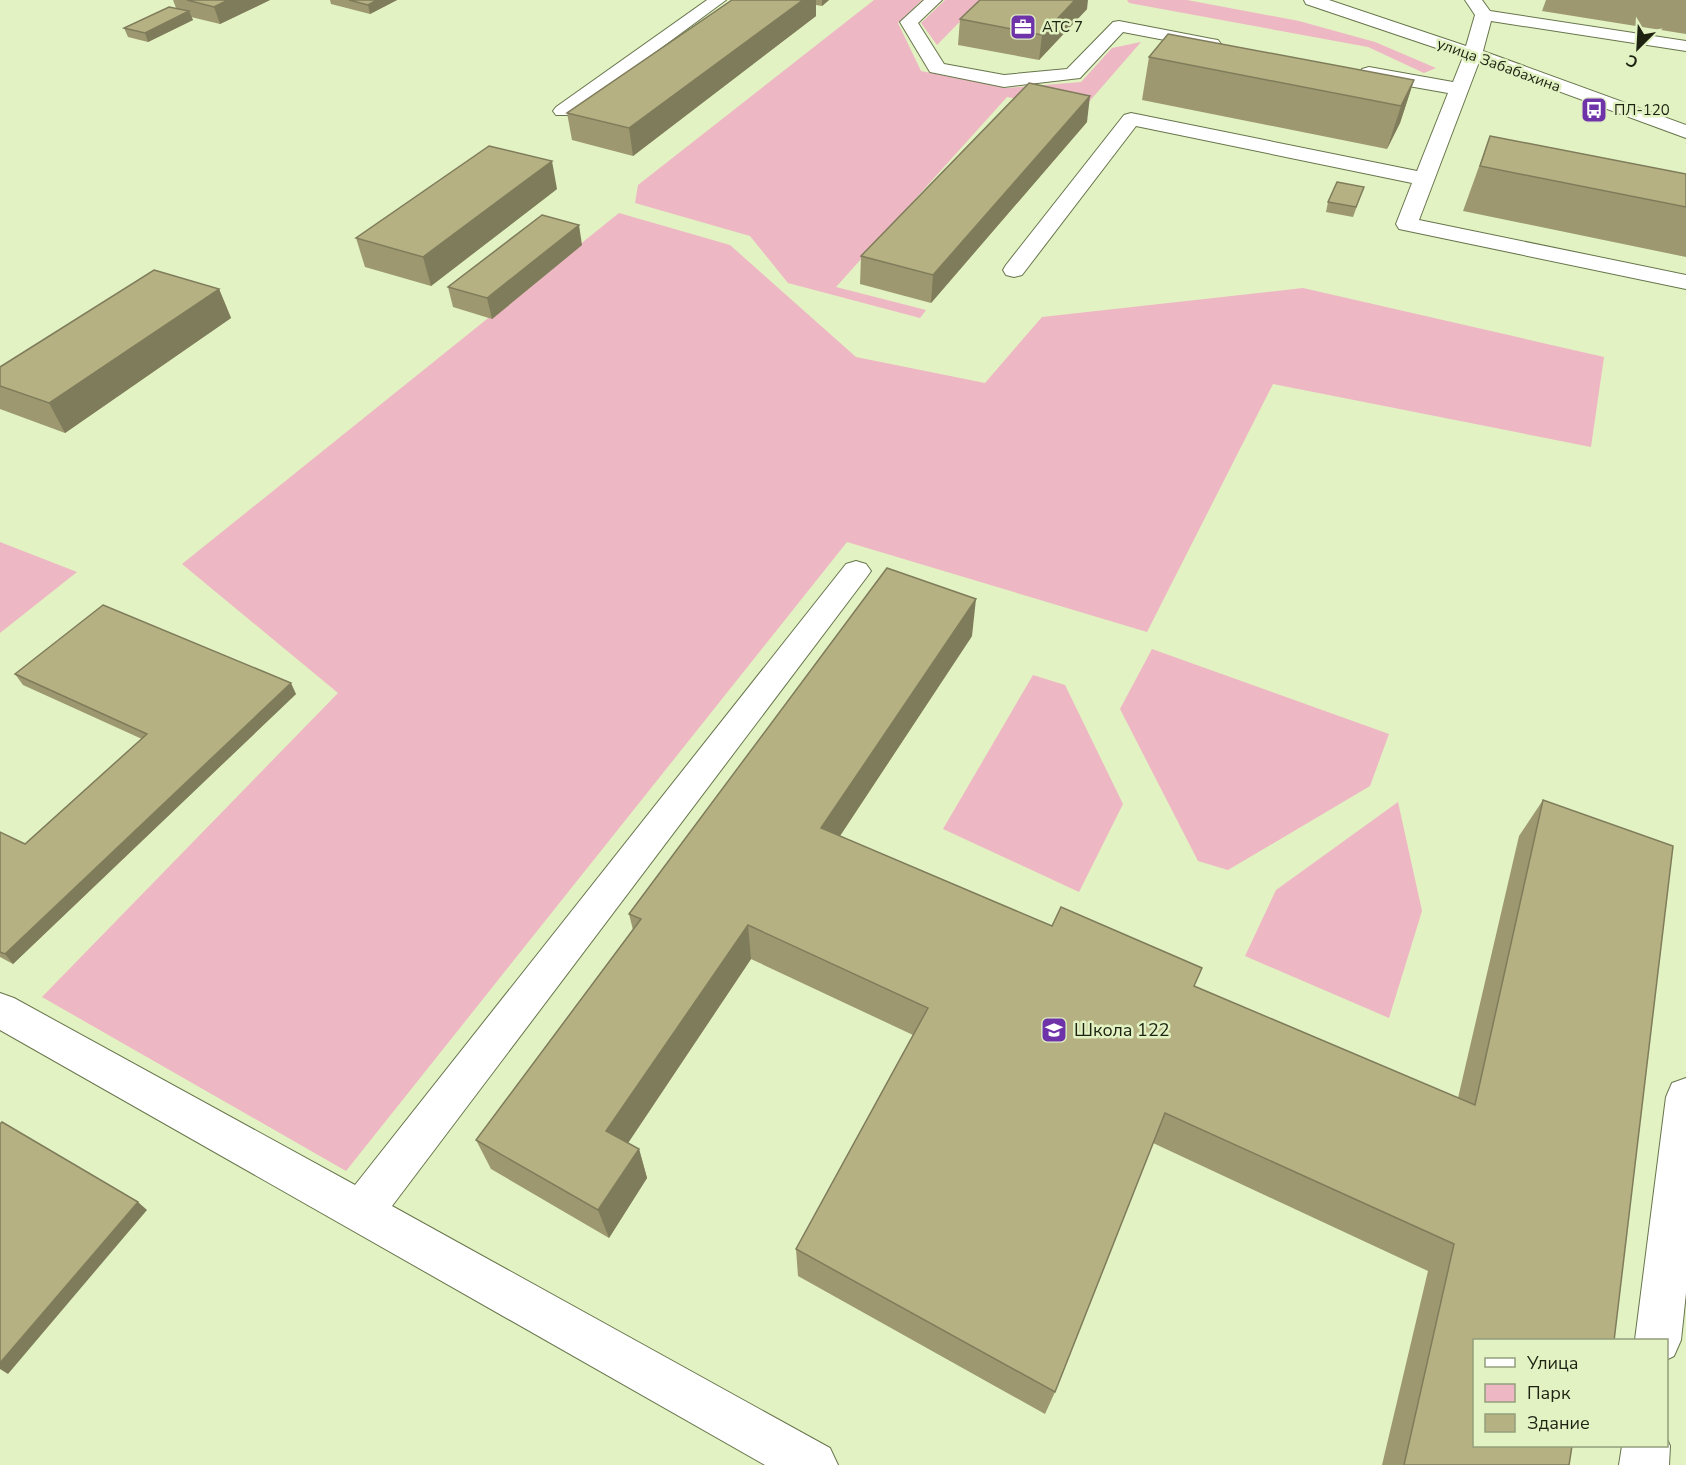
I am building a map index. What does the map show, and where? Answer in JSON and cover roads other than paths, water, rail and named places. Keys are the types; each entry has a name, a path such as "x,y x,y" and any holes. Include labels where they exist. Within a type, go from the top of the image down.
{"street":[{"path":"563,111 718,0"},
{"path":"934,0 909,22 937,68 1004,81 1073,74 1119,26 1224,46"},
{"name":"улица Забабахина","path":"1312,0 1473,54 1686,132"},
{"path":"1471,0 1484,15 1686,46"},
{"path":"1484,15 1473,54 1407,224 1686,282"},
{"path":"1353,70 1459,89"},
{"path":"1014,270 1131,119 1424,179"},
{"path":"361,1212 856,571"},
{"path":"0,1010 361,1212 768,1452 813,1465"},
{"path":"1658,1339 1686,1097"},
{"path":"1644,1465 1646,1447"}],"place":[{"name":"АТС 7","path":"1023,27"},
{"name":"ПЛ-120","path":"1594,110"},
{"name":"Школа 122","path":"1054,1030"}]}
